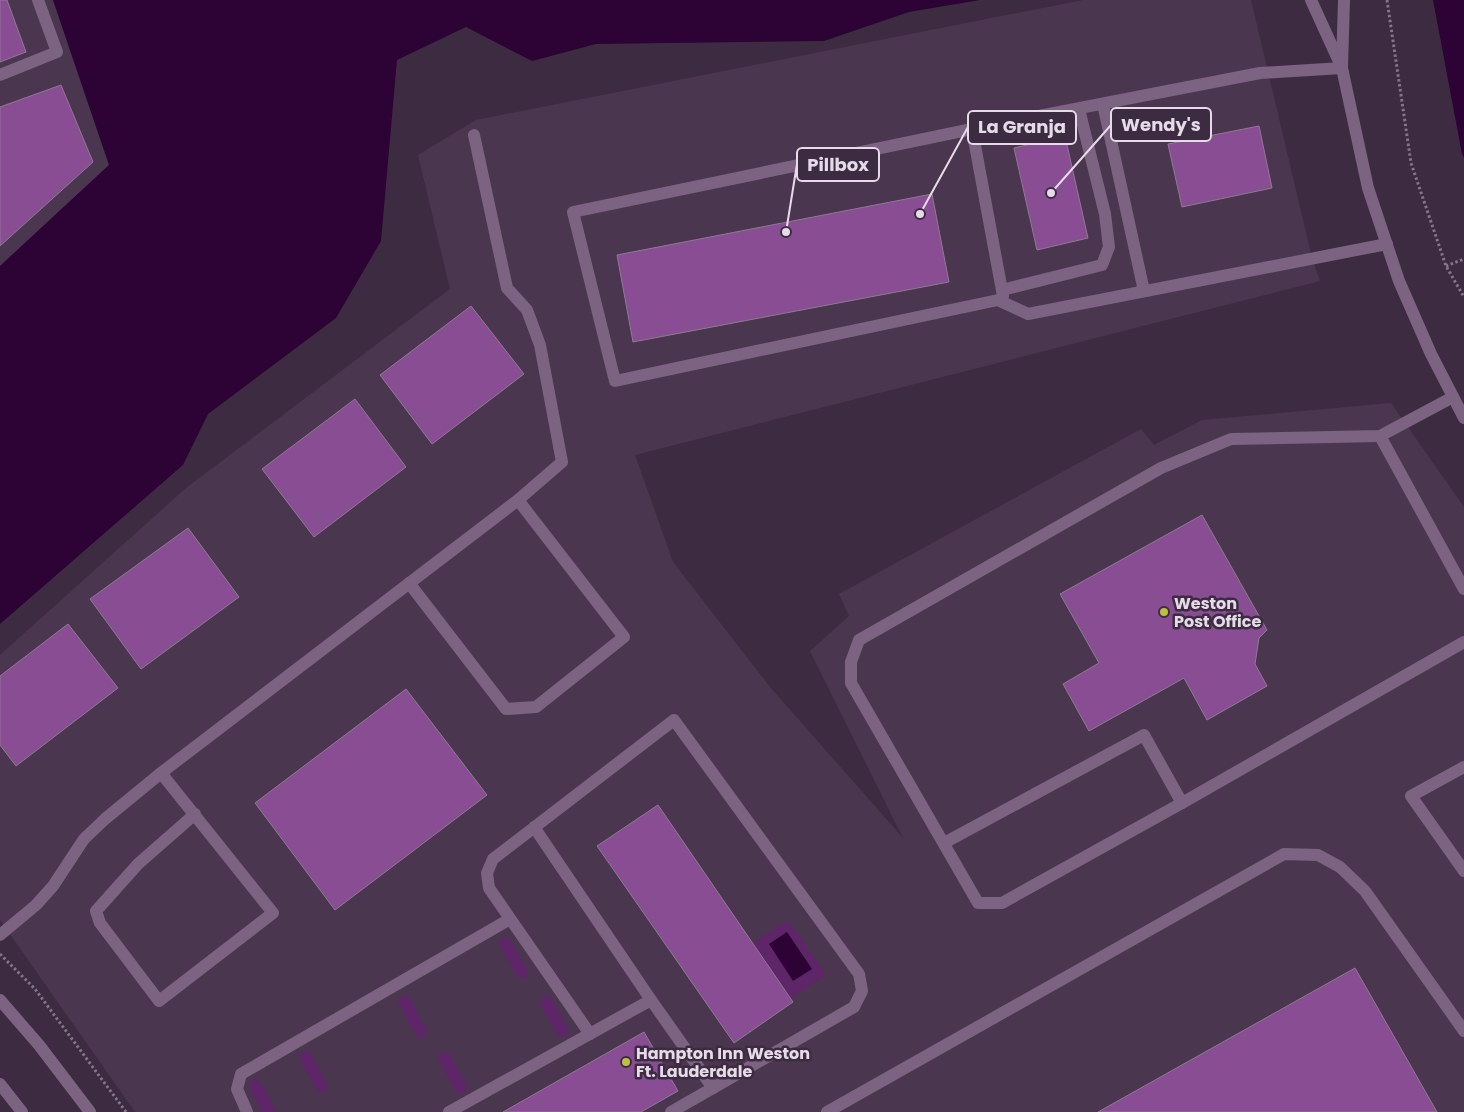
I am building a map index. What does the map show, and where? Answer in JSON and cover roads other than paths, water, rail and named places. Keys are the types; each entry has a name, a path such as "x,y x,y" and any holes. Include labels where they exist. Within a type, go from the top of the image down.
{"street":[{"path":"0,75 57,52 38,0"},
{"path":"1310,0 1342,68 1368,188 1399,281 1431,354 1464,418"},
{"path":"1342,68 1344,0"},
{"path":"1342,68 1260,73 1079,108 573,212 615,381 998,300 1028,314 1387,244"},
{"path":"1103,104 1144,291"},
{"path":"1002,290 1102,265 1109,247 1105,214 1079,108"},
{"path":"972,130 1005,303"},
{"path":"0,935 36,905 53,886 84,839 104,819 408,582 518,500 562,462 540,345 527,310 507,288 474,135"},
{"path":"1453,397 1380,436 1232,439 1161,468 859,640 850,662 851,682 978,903 1002,904 1464,642"},
{"path":"1380,436 1464,590"},
{"path":"408,582 506,709 536,707 624,637 518,500"},
{"path":"590,1034 489,888 487,873 493,859 674,720 859,974 862,991 854,1007 671,1112"},
{"path":"944,843 1144,735 1182,803"},
{"path":"1464,767 1411,796 1464,871"},
{"path":"161,773 195,814 273,913 159,1001 100,923 96,911 138,864 195,814"},
{"path":"534,828 650,1000 713,1088"},
{"path":"827,1112 1284,854 1318,855 1340,867 1365,891 1464,1031"},
{"path":"247,1112 237,1089 240,1074 510,919"},
{"path":"0,1000 39,1045 90,1112"},
{"path":"449,1112 650,1000"},
{"path":"0,1084 22,1112"}],"place":[{"name":"Wendy's","path":"1051,193"},
{"name":"La Granja","path":"920,214"},
{"name":"Pillbox","path":"786,232"},
{"name":"Weston Post Office","path":"1164,612"},
{"name":"Hampton Inn Weston Ft. Lauderdale","path":"626,1062"}]}
